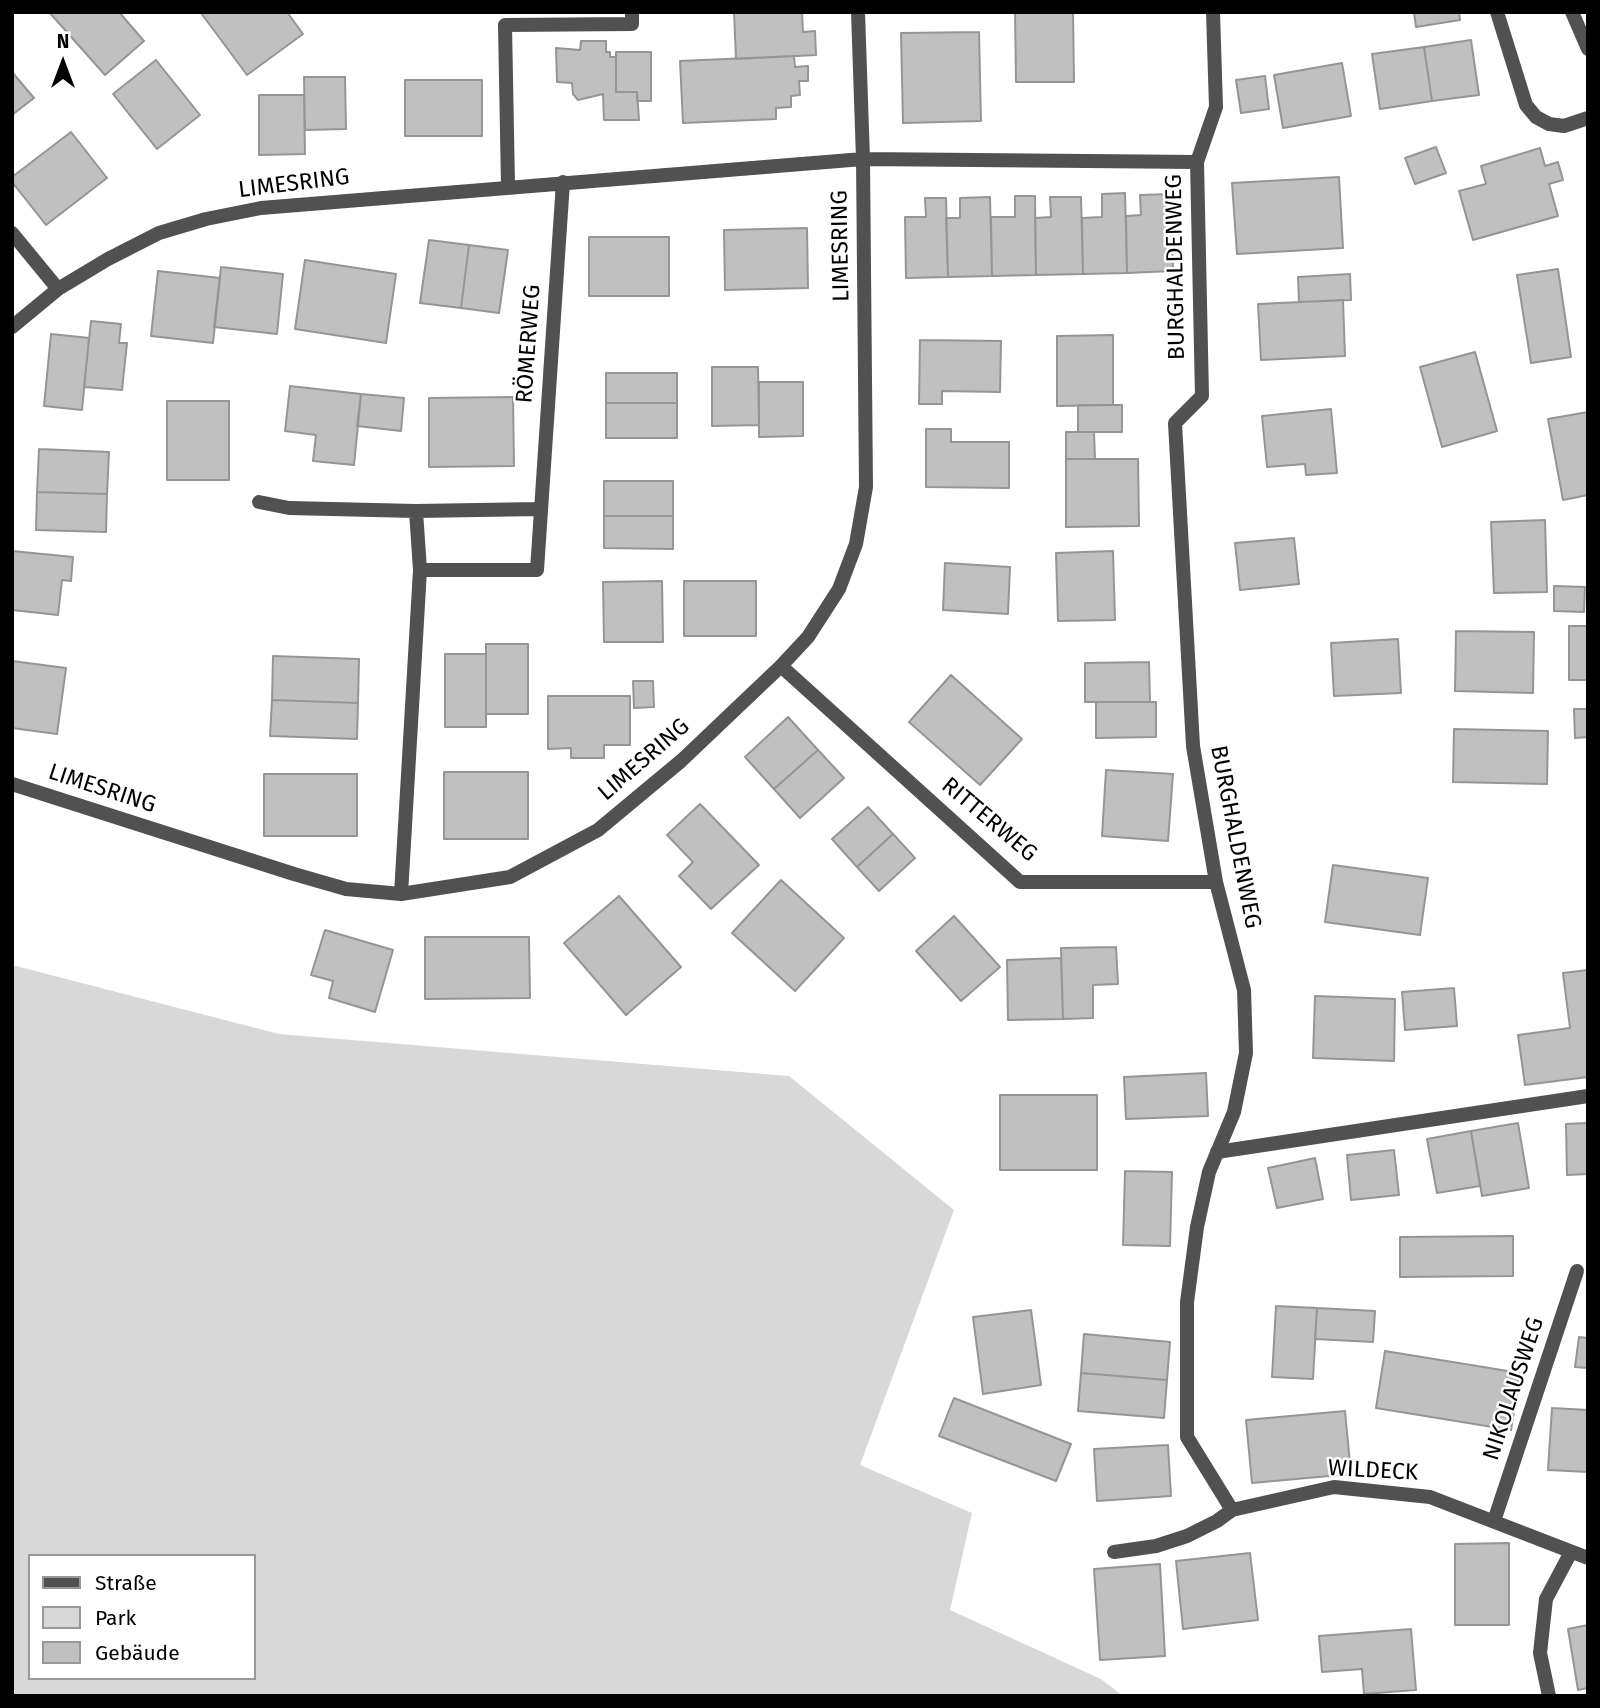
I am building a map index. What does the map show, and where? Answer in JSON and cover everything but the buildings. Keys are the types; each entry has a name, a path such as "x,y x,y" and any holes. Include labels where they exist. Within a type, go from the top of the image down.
{"street":[{"path":"508,186 505,25 632,24 632,12"},
{"name":"LIMESRING","path":"12,784 346,889 401,894 510,877 598,830 681,761 781,666 807,637 839,589 856,544 866,487 863,159 858,12"},
{"name":"BURGHALDENWEG","path":"1213,12 1216,107 1197,162 1202,396 1175,423 1193,746 1216,883 1244,990 1246,1053 1234,1112 1209,1172 1197,1227 1187,1302 1187,1437 1232,1510"},
{"path":"1497,12 1526,105 1536,117 1549,124 1564,126 1588,118"},
{"path":"1572,12 1588,49"},
{"name":"LIMESRING","path":"12,327 58,289 159,233 206,219 261,208 863,159"},
{"name":"BURGHALDENWEG","path":"863,159 1197,162"},
{"name":"RÖMERWEG","path":"420,570 537,570 564,182"},
{"path":"12,233 58,289"},
{"path":"259,502 289,508 416,511 540,509"},
{"path":"401,894 420,570 416,511"},
{"name":"RITTERWEG","path":"781,666 1020,882 1216,883"},
{"path":"1217,1152 1588,1096"},
{"name":"NIKOLAUSWEG","path":"1494,1521 1577,1271"},
{"name":"WILDECK","path":"1114,1552 1156,1546 1187,1536 1232,1510 1334,1487 1430,1497 1588,1559"},
{"path":"1549,1696 1540,1653 1546,1599 1571,1552"}],"green space":[{"path":"12,965 279,1034 789,1076 954,1210 860,1465 972,1513 950,1610 1101,1679 1123,1696 12,1696"}]}
